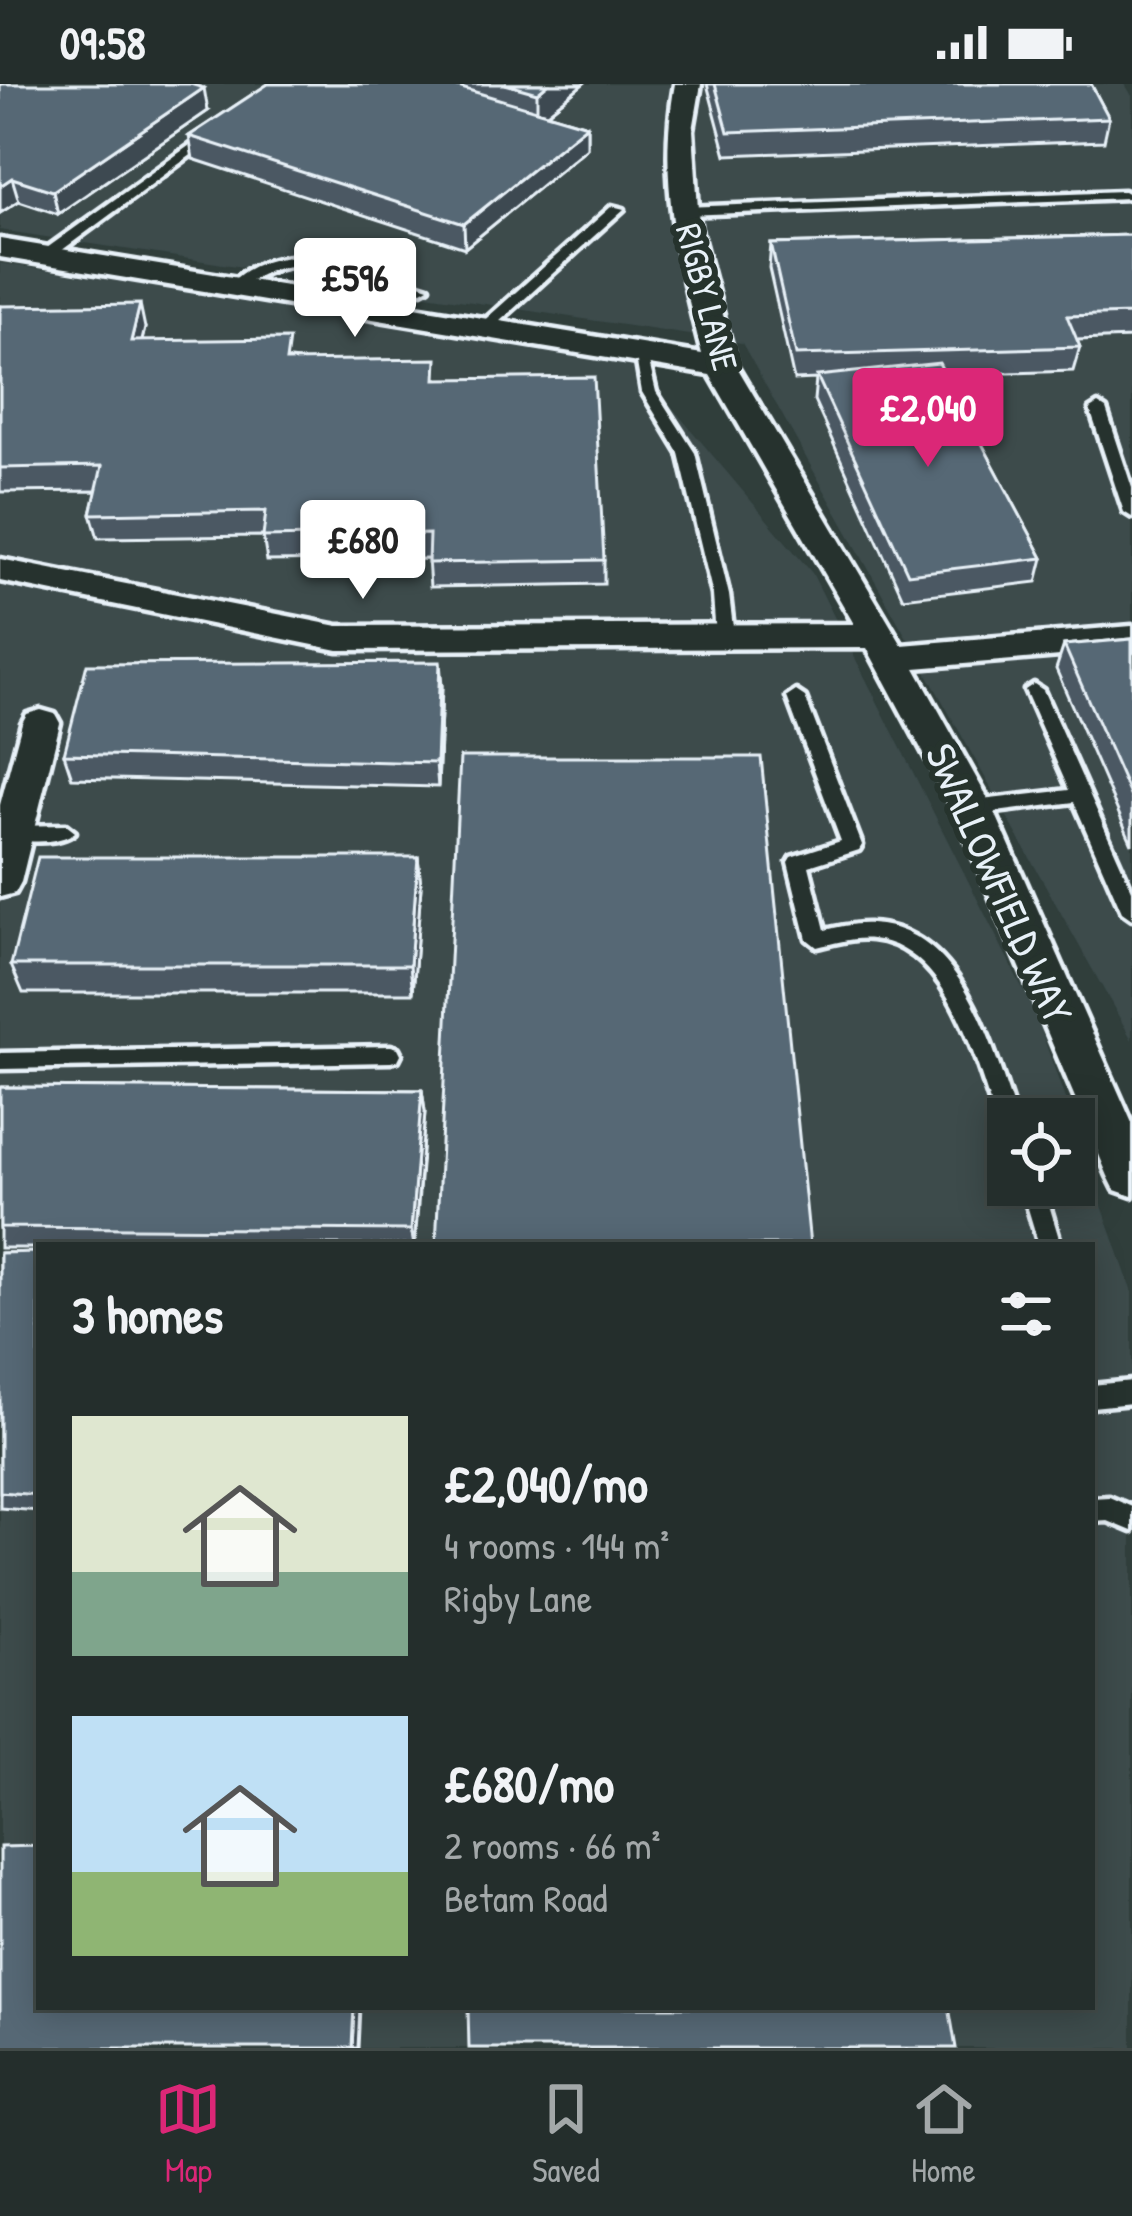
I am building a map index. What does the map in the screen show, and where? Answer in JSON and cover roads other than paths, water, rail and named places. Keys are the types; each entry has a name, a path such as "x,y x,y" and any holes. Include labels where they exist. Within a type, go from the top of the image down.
{"street":[{"name":"RIGBY LANE","path":"688,84 680,130 684,212 721,367 885,647"},
{"path":"0,248 721,367"},
{"path":"0,571 338,638 725,637 885,647 1132,638"},
{"name":"SWALLOWFIELD WAY","path":"885,647 973,808 1129,1164"},
{"path":"0,882 41,722"}],"lane":[{"path":"45,256 238,116"},
{"path":"684,212 1124,195"},
{"path":"484,328 617,208"},
{"path":"233,286 257,266 315,262 422,287"},
{"path":"640,354 649,392 687,453 721,596 725,637"},
{"path":"1098,409 1132,512"},
{"path":"1034,690 1132,912"},
{"path":"796,697 852,845 798,862 817,939 881,932 924,953 958,991 999,1098"},
{"path":"973,808 1079,795"},
{"path":"13,832 66,832"},
{"path":"0,1060 391,1054"},
{"path":"1038,1206 1049,1242"},
{"path":"1095,1396 1132,1392"},
{"path":"1095,1510 1108,1509 1132,1519"}]}
